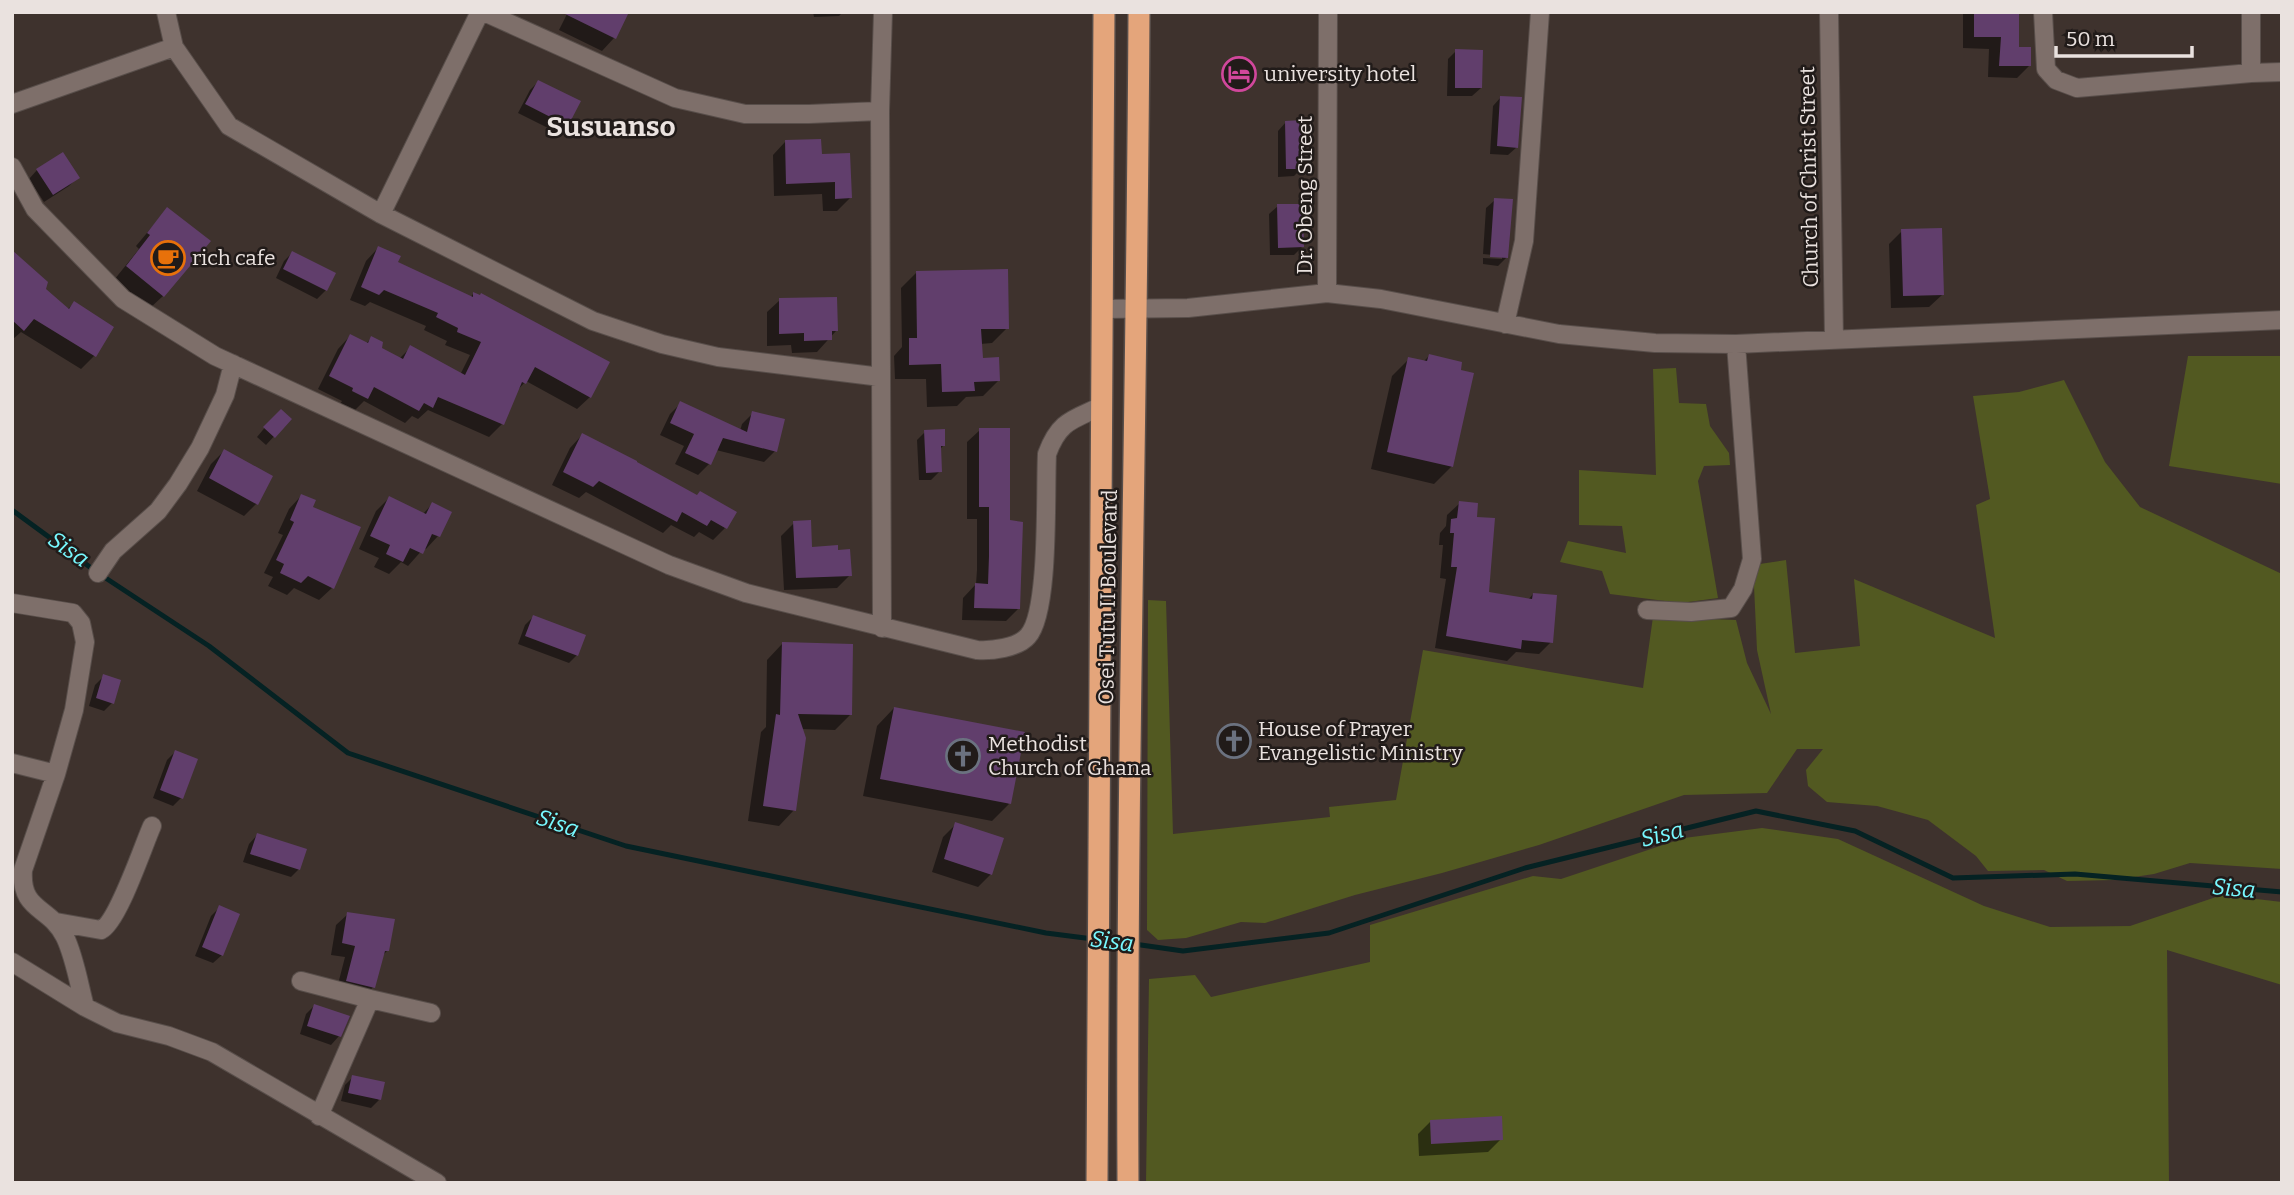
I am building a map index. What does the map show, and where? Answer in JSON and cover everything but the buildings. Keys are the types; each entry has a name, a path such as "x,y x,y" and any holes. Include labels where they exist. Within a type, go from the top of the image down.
{"highway":[{"name":"Osei Tutu II Boulevard","path":"1097,1183 1104,12"},
{"name":"Osei Tutu II Boulevard","path":"1128,1183 1128,886 1139,12"}],"street":[{"path":"166,12 174,47 229,127 381,214 604,325 662,344 718,358 881,377"},
{"path":"381,214 482,12 675,98 745,114 880,111"},
{"path":"882,628 880,111 883,12"},
{"name":"Dr. Obeng Street","path":"1327,293 1328,12"},
{"path":"1506,324 1524,241 1541,12"},
{"name":"Church of Christ Street","path":"1829,12 1834,340"},
{"path":"2043,12 2046,69 2056,80 2077,88 2282,72"},
{"path":"2251,12 2251,73"},
{"path":"12,104 174,47"},
{"path":"12,167 35,209 123,299 215,356 669,565 746,593 977,650 994,651 1027,638 1037,620 1044,578 1047,454 1054,434 1067,422 1102,406"},
{"path":"1102,309 1188,308 1327,293 1381,299 1559,334 1614,341 1736,344 2282,320"},
{"path":"1647,610 1691,612 1731,608 1746,579 1752,559 1736,344"},
{"path":"98,573 113,551 158,511 178,484 200,447 225,395 233,364"},
{"path":"12,603 73,613 81,623 85,642 75,710 23,870 22,885 28,900 56,922 66,939 85,1007"},
{"path":"12,763 56,774"},
{"path":"56,922 101,930 107,927 119,906 152,825"},
{"path":"12,962 85,1007 117,1023 169,1036 212,1052 437,1183"},
{"path":"301,981 431,1013"},
{"path":"319,1116 370,999"}],"green space":[{"path":"2188,356 2282,356 2282,484 2169,466"},
{"path":"1676,368 1679,403 1706,404 1710,426 1729,453 1730,465 1704,466 1698,481 1718,598 1681,603 1610,594 1602,571 1560,562 1568,541 1626,553 1622,526 1579,525 1579,470 1656,475 1653,369"},
{"path":"2064,380 2105,462 2140,507 2282,574 2282,869 2190,863 2154,874 2114,880 2067,881 2044,870 1988,871 1976,856 1928,820 1877,806 1827,802 1808,786 1806,770 1823,749 1797,749 1767,793 1684,795 1539,845 1355,895 1265,923 1241,922 1186,938 1158,940 1147,930 1148,600 1166,601 1173,834 1330,817 1329,807 1396,800 1423,650 1643,688 1653,617 1736,620 1747,663 1771,714 1757,650 1753,565 1786,560 1795,653 1860,646 1854,579 1995,638 1976,505 1990,499 1973,396 2019,392"},
{"path":"1762,828 1838,839 1984,906 2050,927 2130,926 2222,895 2282,902 2282,985 2167,950 2169,1183 1146,1183 1149,979 1195,975 1211,997 1370,962 1370,925 1533,876 1561,879 1684,838"}],"waterway":[{"name":"Sisa","path":"12,510 98,573 209,646 348,753 626,846 1046,933 1093,939"},
{"name":"Sisa","path":"1134,944 1183,951 1329,933 1525,868 1756,811 1855,831 1953,878 2075,874 2282,892"},
{"name":"Sisa","path":"1103,940 1125,943"}],"place":[{"name":"university hotel","path":"1239,74"},
{"name":"rich cafe","path":"168,258"},
{"name":"House of Prayer Evangelistic Ministry","path":"1234,741"},
{"name":"Methodist Church of Ghana","path":"963,756"}],"district":[{"name":"Susuanso","path":"611,126"}]}
